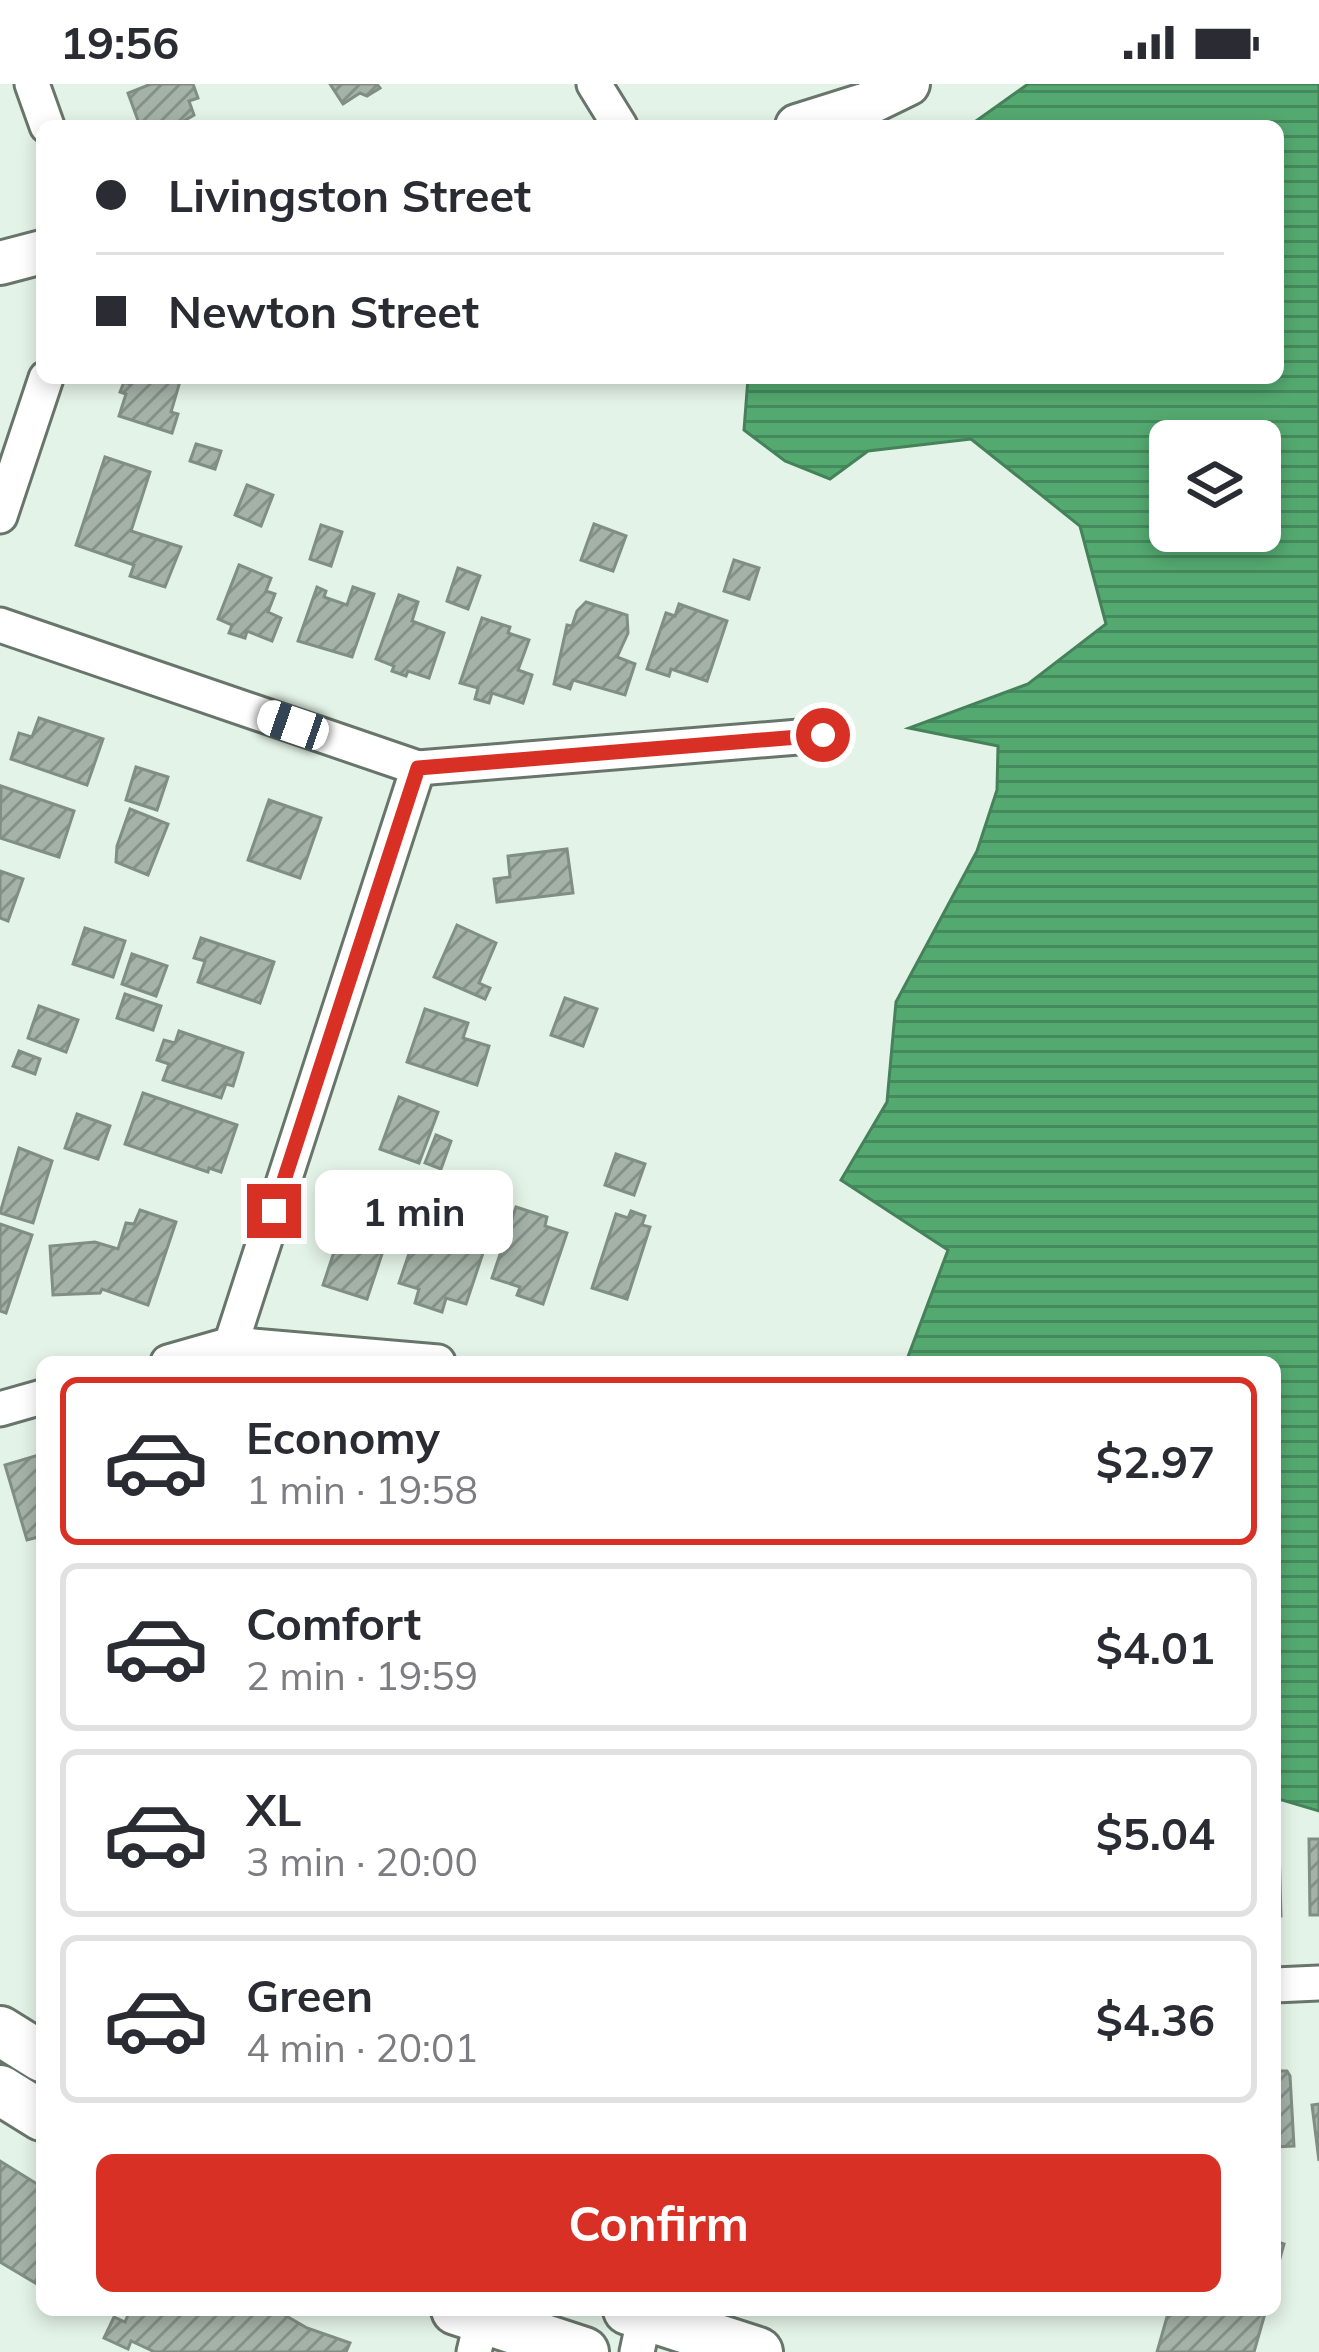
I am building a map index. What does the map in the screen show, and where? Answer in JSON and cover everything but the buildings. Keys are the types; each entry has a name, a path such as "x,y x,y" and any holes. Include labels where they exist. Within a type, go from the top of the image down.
{"main road":[{"path":"0,2031 36,2053"},
{"path":"0,2090 36,2112"},
{"path":"639,2322 758,2352"},
{"path":"474,2323 584,2352"}],"street":[{"path":"32,84 45,120"},
{"path":"594,84 616,120"},
{"path":"816,120 908,84"},
{"path":"0,263 36,254"},
{"path":"0,516 44,384"},
{"path":"0,625 418,768 823,735"},
{"path":"232,1344 418,768"},
{"path":"189,1356 232,1344 369,1356"},
{"path":"0,1409 36,1399"},
{"path":"1281,1985 1319,1983"}],"shaded area":[{"path":"1028,84 1319,84 1319,1811 1281,1800 1281,1356 908,1356 948,1250 841,1180 887,1102 896,1002 977,851 997,790 998,746 909,728 1028,684 1106,624 1080,526 971,439 868,451 830,479 785,461 744,430 748,384 1284,384 1284,120 977,120"}],"route":[{"path":"274,1211 418,768 823,735"}]}
